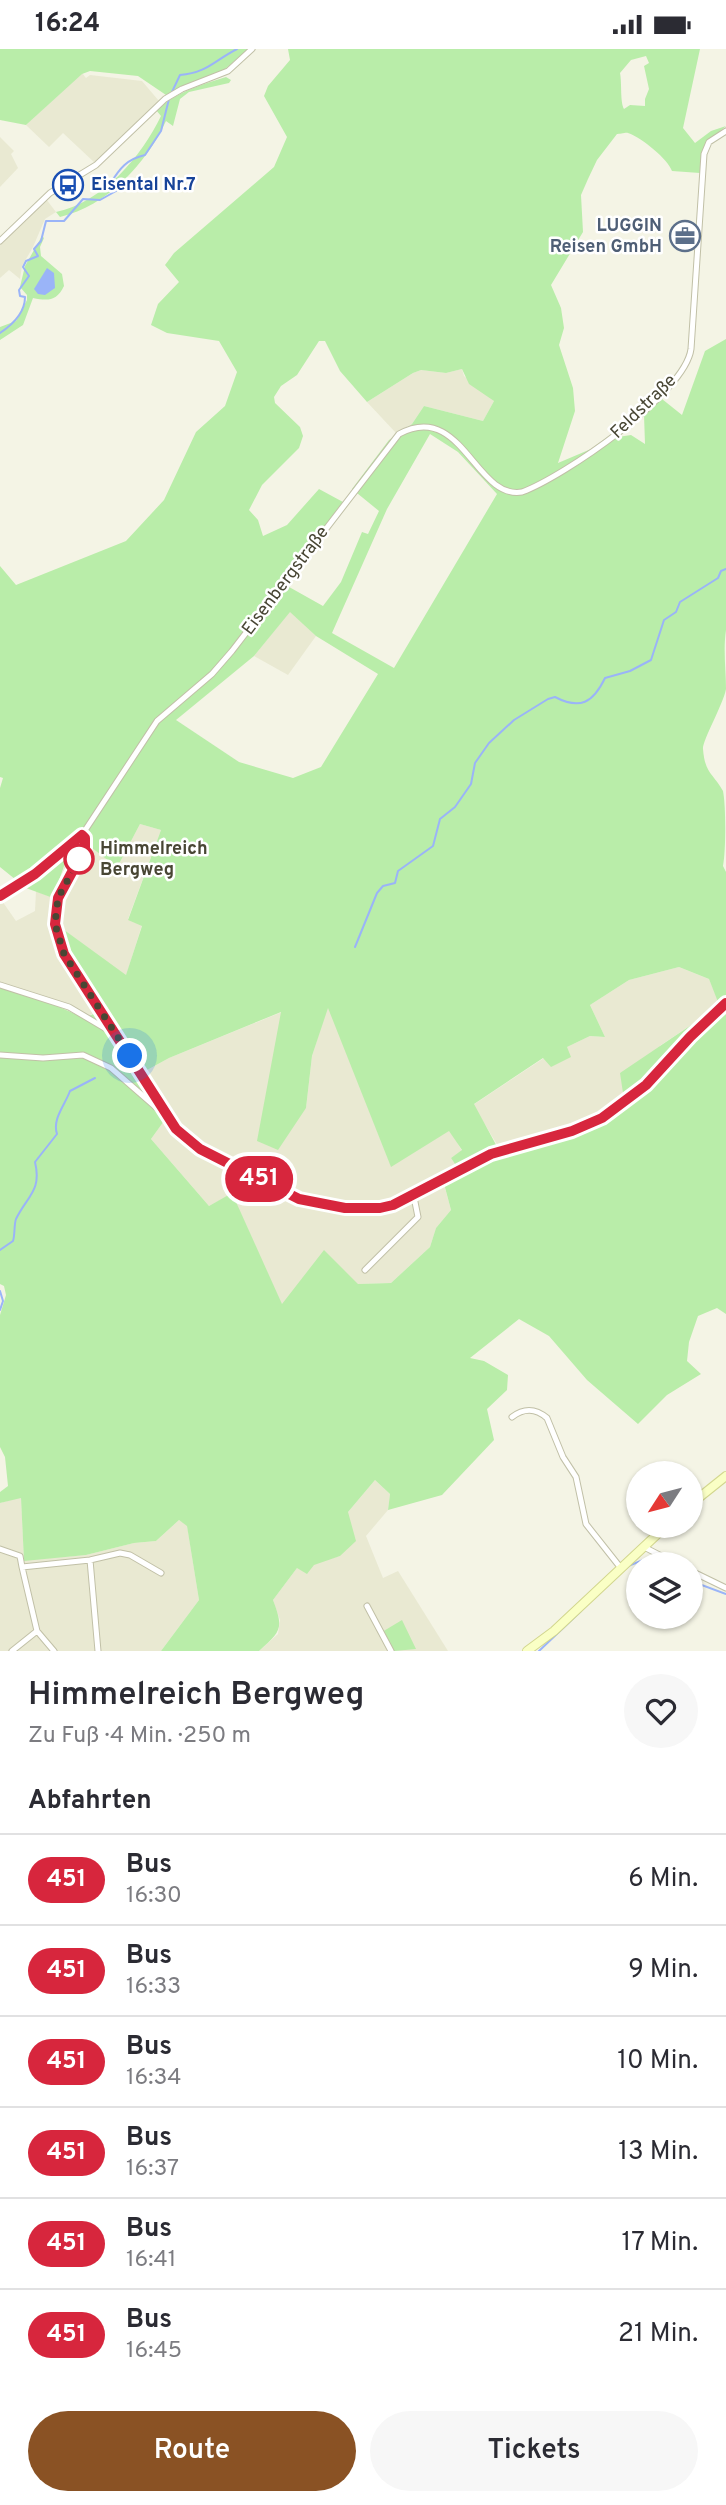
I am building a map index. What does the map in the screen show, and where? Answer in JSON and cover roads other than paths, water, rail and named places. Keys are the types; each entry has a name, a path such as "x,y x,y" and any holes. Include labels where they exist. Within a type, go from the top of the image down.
{"main road":[{"path":"704,1494 726,1476"},
{"path":"527,1651 554,1631 652,1538"}],"street":[{"path":"0,241 56,188 96,166 169,97 228,71 252,49"},
{"name":"Feldstraße","path":"605,444 671,384 689,361 704,155 709,142 726,131"},
{"name":"Eisenbergstraße","path":"0,896 35,874 82,835 151,728 227,658 399,434 421,427 445,435 468,452 494,484 509,493 530,489 605,444"},
{"path":"82,835 86,842 58,898 55,924 64,954 176,1129 200,1149 299,1199 345,1208 380,1208 414,1197 491,1154 572,1131 602,1118 646,1085 726,1003"},
{"path":"0,985 69,1007 113,1033"},
{"path":"0,1055 43,1058 83,1055 111,1067 166,1116"},
{"path":"365,1270 418,1217 414,1197"},
{"path":"512,1417 524,1410 534,1411 547,1418 563,1457 578,1481 586,1524 620,1567"},
{"path":"643,1546 654,1552"},
{"path":"0,1549 20,1556 37,1631 54,1651"},
{"path":"22,1567 90,1560 108,1554 127,1554 161,1573"},
{"path":"90,1560 98,1651"},
{"path":"703,1577 726,1588"},
{"path":"368,1606 391,1651"},
{"path":"12,1651 37,1631"}],"water":[{"path":"47,268 54,273 55,288 45,295 38,294 34,289"}],"waterway":[{"path":"171,94 180,75 204,69 237,49"},
{"path":"0,333 13,322 23,308 25,297 20,296 19,290 29,276 23,267 26,261 38,256 34,249 41,241 46,221 64,221 83,199 100,200 116,191 110,184 117,173 124,165 145,155 161,131 169,99"},
{"path":"355,947 377,893 383,886 395,883 398,871 433,846 440,819 455,807 471,784 475,763 489,743 514,720 548,699 555,697 572,703 585,702 596,693 605,678 630,671 651,660 664,620 676,612 680,602 718,578 721,571 726,569"},
{"path":"0,1250 13,1241 16,1219 37,1180 35,1162 57,1134 56,1123 70,1091 95,1078"},
{"path":"0,1291 3,1301 0,1310"},
{"path":"703,1585 726,1594"},
{"path":"539,1651 581,1611"}],"place":[{"name":"Eisental Nr.7","path":"68,185"},
{"name":"LUGGIN Reisen GmbH","path":"685,236"},
{"name":"Himmelreich Bergweg","path":"79,859"}]}
